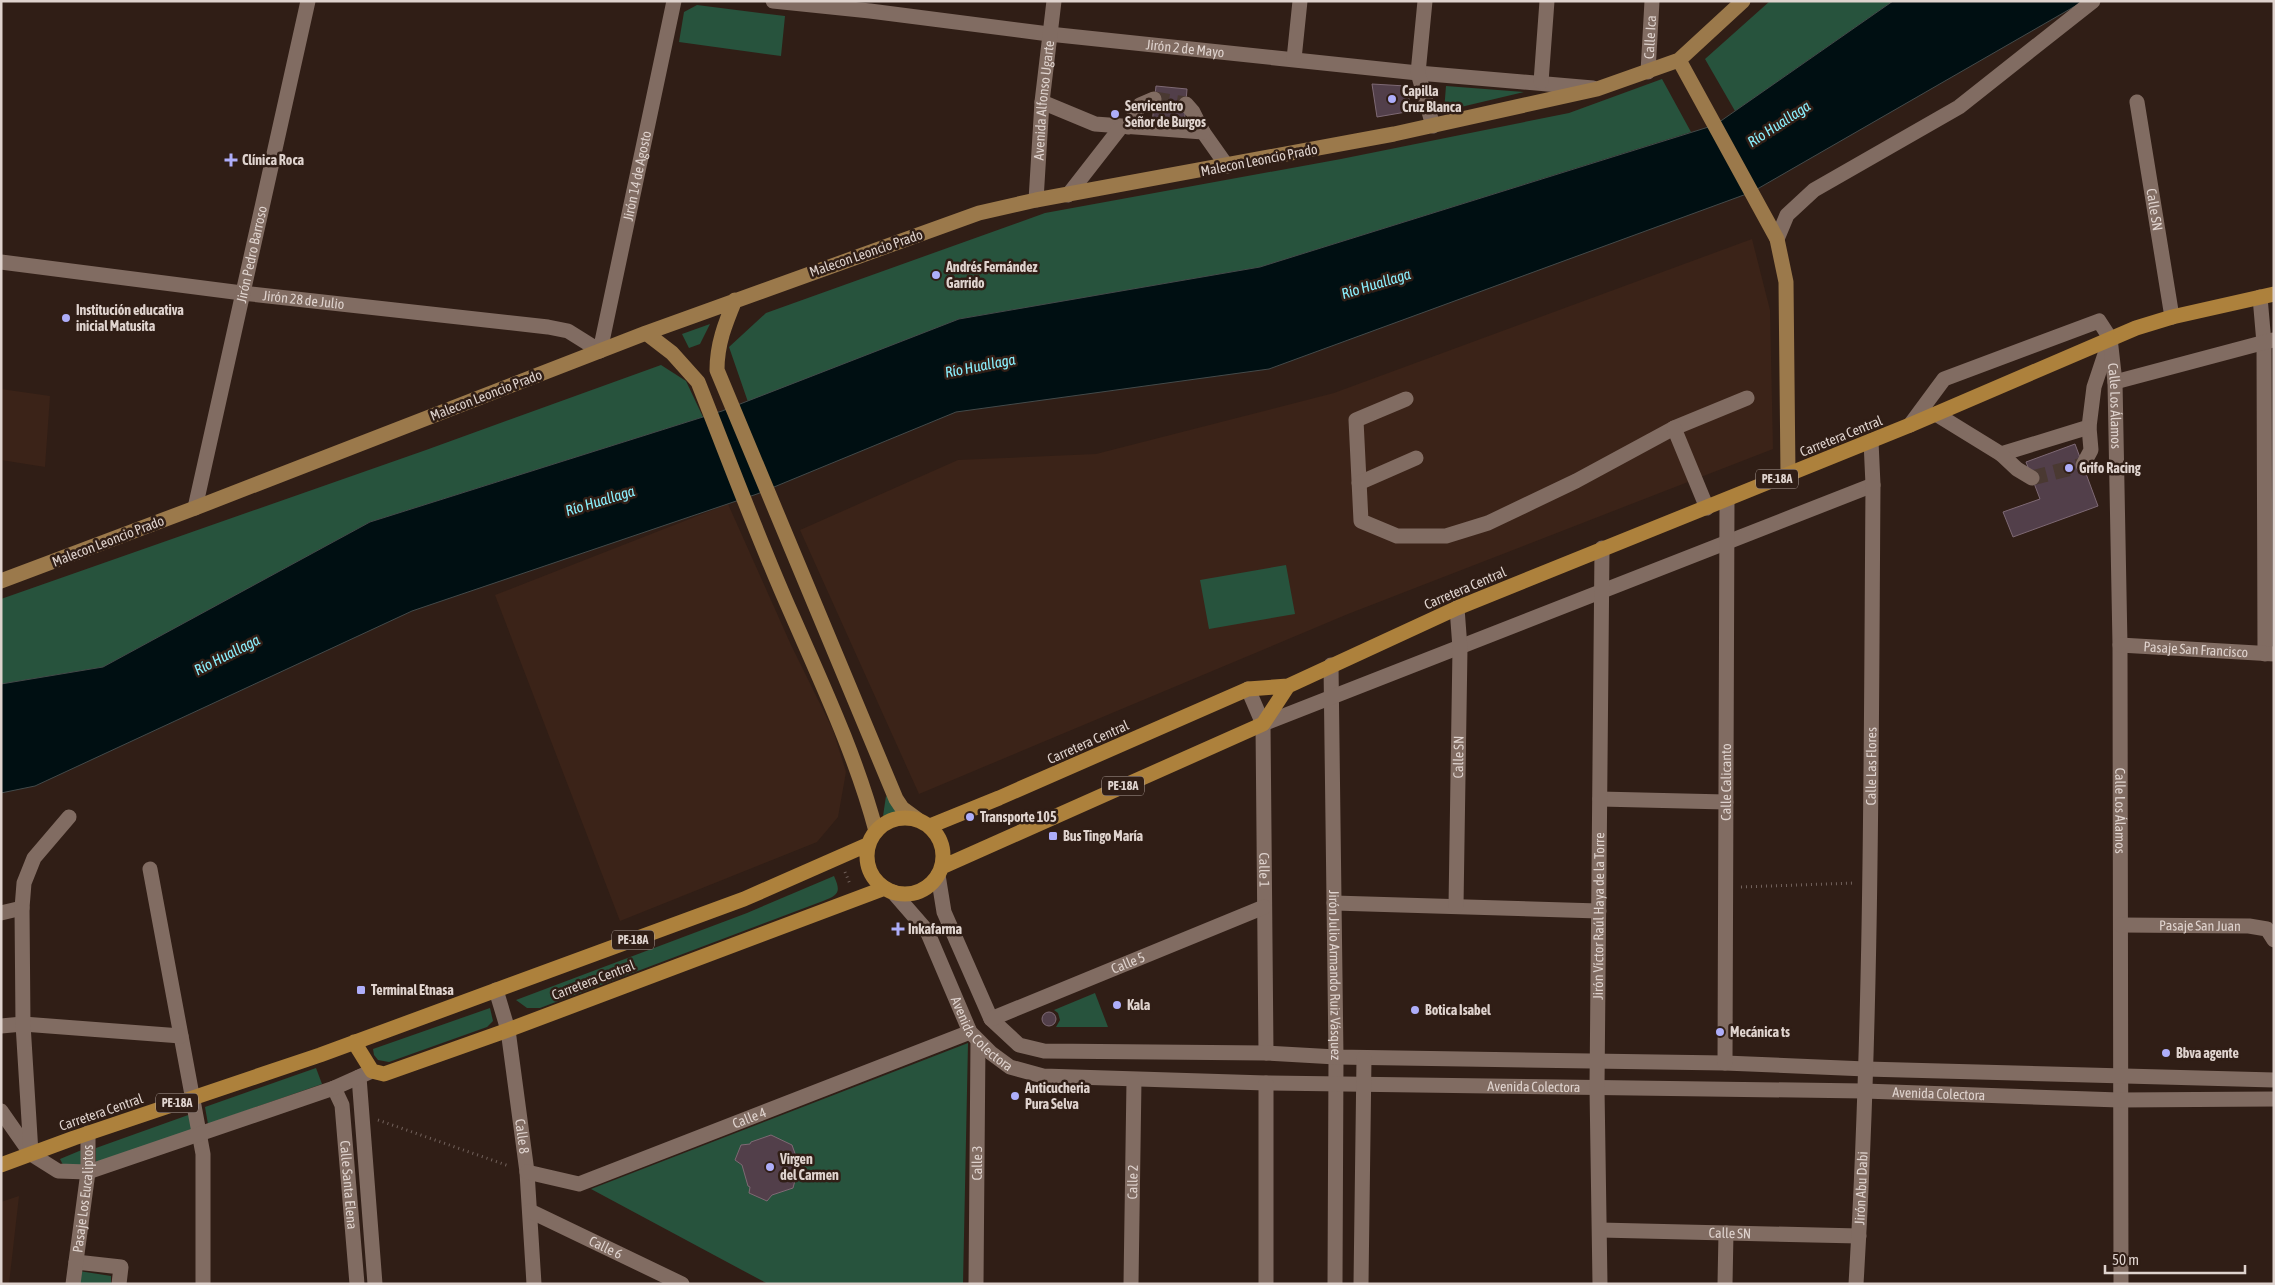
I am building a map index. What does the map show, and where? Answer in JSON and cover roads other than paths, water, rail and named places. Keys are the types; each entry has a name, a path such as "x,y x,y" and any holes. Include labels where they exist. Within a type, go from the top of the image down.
{"highway":[{"name":"Carretera Central","path":"923,823 1000,798 1248,689 1288,686 1457,608 1910,425 2110,338 2172,317 2267,296"},
{"path":"1263,724 1288,686"},
{"name":"PE-18A","path":"940,871 1263,724"},
{"path":"902,818 923,823 939,838 943,852 940,871 930,885 919,891 906,894 889,890 876,880 869,869 867,856 873,837 888,822 902,818"},
{"name":"Carretera Central","path":"1,1165 88,1133 354,1042 744,899 839,857 873,837"},
{"name":"Carretera Central","path":"366,1074 384,1074 508,1030 856,899 889,890"},
{"path":"354,1042 366,1074"}],"main road":[{"name":"Malecon Leoncio Prado","path":"1,581 646,333 979,213 1036,200 1227,166 1433,126 1597,89 1679,60 1743,1"},
{"path":"1679,60 1776,237 1786,282 1788,475"},
{"path":"735,300 720,338 717,352 718,370 896,799 902,808 923,823"},
{"path":"646,333 672,353 698,382 791,614 830,698 869,805 873,837"}],"street":[{"name":"Jirón Pedro Barroso","path":"195,508 308,1"},
{"name":"Jirón 14 de Agosto","path":"600,351 674,1"},
{"name":"Jirón 2 de Mayo","path":"773,1 871,6 1049,34 1418,73 1541,82 1597,89"},
{"name":"Avenida Alfonso Ugarte","path":"1036,200 1042,102 1054,1"},
{"path":"1294,59 1300,1"},
{"path":"1426,1 1418,73 1433,126"},
{"path":"1541,82 1547,1"},
{"name":"Calle Ica","path":"1648,72 1652,1"},
{"path":"1776,237 1787,215 1814,190 1959,107 2093,1"},
{"path":"1068,194 1124,127 1140,104 1154,99"},
{"path":"1042,102 1095,124 1203,132"},
{"name":"Calle SN","path":"2137,102 2172,317"},
{"path":"1186,104 1194,112 1203,132 1227,166"},
{"name":"Jirón 28 de Julio","path":"1,262 548,327 568,331 600,351"},
{"path":"2267,296 2269,341 2269,654"},
{"path":"1910,425 1944,379 2100,321 2110,338 2094,387 2089,428 2091,450 2083,465"},
{"name":"Calle Los Álamos","path":"2110,338 2115,382 2120,646 2121,925 2119,1100 2121,1284"},
{"path":"2115,382 2269,341"},
{"path":"1406,399 1356,420 1361,521 1397,536 1446,536 1488,523 1576,481 1674,428 1747,398"},
{"path":"1936,414 2000,454 2017,469 2032,478"},
{"path":"1674,428 1707,508"},
{"path":"2000,454 2089,428"},
{"name":"Calle Las Flores","path":"1864,1091 1869,883 1873,485 1871,441"},
{"path":"1359,483 1416,458"},
{"path":"1263,724 1873,485"},
{"name":"Calle Calicanto","path":"1725,1062 1727,500"},
{"name":"Jirón Víctor Raúl Haya de la Torre","path":"1600,1284 1597,1088 1602,548"},
{"name":"Calle SN","path":"1456,906 1460,648 1457,608"},
{"name":"Pasaje San Francisco","path":"2120,646 2269,654"},
{"name":"Jirón Julio Armando Ruiz Vásquez","path":"1331,666 1336,1057 1335,1284"},
{"name":"Calle 1","path":"1248,689 1263,724 1266,1053"},
{"path":"1600,799 1726,802"},
{"path":"31,1154 23,1024 22,908 24,883 34,858 68,817"},
{"path":"150,869 202,1154 202,1284"},
{"name":"Avenida Colectora","path":"940,871 944,912 991,1019 1019,1045 1044,1051 1266,1053 1364,1058 1725,1062 1866,1069 2274,1080"},
{"name":"Avenida Colectora","path":"889,890 927,931 974,1036 1010,1067 1043,1076 1266,1083 1864,1091 2119,1100 2274,1098"},
{"path":"1334,903 1599,911"},
{"name":"Calle 5","path":"991,1019 1264,907"},
{"path":"1,913 22,908"},
{"name":"Pasaje San Juan","path":"2121,925 2249,926 2267,929 2274,940"},
{"name":"Calle 8","path":"496,990 508,1030 527,1172 534,1284"},
{"path":"1,1026 23,1024 180,1036"},
{"name":"Calle 4","path":"527,1172 579,1184 974,1036"},
{"name":"Calle 3","path":"974,1036 976,1284"},
{"name":"Jirón Julio Armando Ruiz Vásquez","path":"1361,1284 1364,1058"},
{"path":"1,1111 31,1154 58,1171 88,1172 334,1088 366,1074 364,1115 375,1284"},
{"name":"Calle 2","path":"1131,1284 1134,1080"},
{"path":"1266,1083 1266,1284"},
{"name":"Calle Santa Elena","path":"334,1088 342,1105 356,1284"},
{"name":"Jirón Abu Dabi","path":"1856,1284 1864,1091"},
{"name":"Pasaje Los Eucaliptos","path":"73,1284 88,1172 88,1133"},
{"name":"Calle 6","path":"530,1211 682,1284"},
{"name":"Calle SN","path":"1600,1230 1859,1236"},
{"path":"1725,1284 1726,1233"},
{"name":"Pasaje Los Eucaliptos","path":"76,1262 121,1267 119,1284"}],"water":[{"name":"Río Huallaga","path":"1893,1 2084,1 1752,192 1269,369 956,412 757,494 412,611 35,786 1,793 1,684 103,667 370,522 722,411 959,319 1260,267 1715,125"}],"tunnel":[{"path":"1154,99 1186,104"},
{"path":"2032,478 2083,465"}],"place":[{"name":"Capilla Cruz Blanca","path":"1392,99"},
{"name":"Servicentro Señor de Burgos","path":"1115,114"},
{"name":"Clínica Roca","path":"231,160"},
{"name":"Andrés Fernández Garrido","path":"936,275"},
{"name":"Institución educativa inicial Matusita","path":"66,318"},
{"name":"Grifo Racing","path":"2069,468"},
{"name":"Transporte 105","path":"970,817"},
{"name":"Bus Tingo María","path":"1053,836"},
{"name":"Inkafarma","path":"898,929"},
{"name":"Terminal Etnasa","path":"361,990"},
{"name":"Kala","path":"1117,1005"},
{"name":"Botica Isabel","path":"1415,1010"},
{"name":"Mecánica ts","path":"1720,1032"},
{"name":"Bbva agente","path":"2166,1053"},
{"name":"Anticucheria Pura Selva","path":"1015,1096"},
{"name":"Virgen del Carmen","path":"770,1167"}]}
